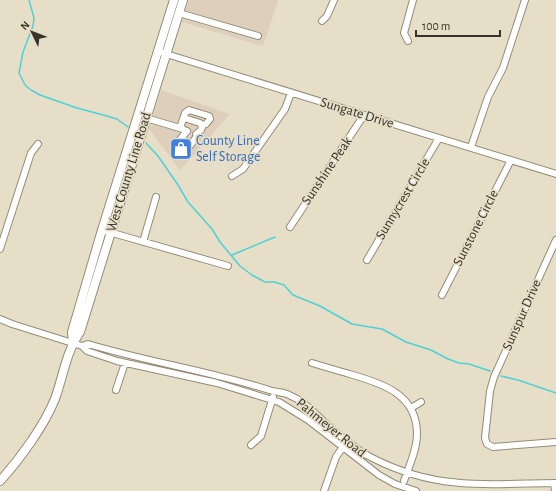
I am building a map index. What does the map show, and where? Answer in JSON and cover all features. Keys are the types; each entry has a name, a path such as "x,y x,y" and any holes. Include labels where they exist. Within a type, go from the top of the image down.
{"main road":[{"name":"West County Line Road","path":"0,481 24,452 51,407 73,342 80,332 111,232 142,117 162,52 174,0"},
{"name":"West County Line Road","path":"162,52 183,0"},
{"name":"West County Line Road","path":"73,342 72,332 102,230 142,117"}],"street":[{"path":"322,21 327,16 334,0"},
{"path":"408,41 404,32 413,0"},
{"path":"471,147 488,97 503,68 525,0"},
{"path":"179,13 258,36"},
{"name":"Sungate Drive","path":"162,52 556,174"},
{"path":"232,176 244,169 285,109 291,93"},
{"path":"180,128 185,113 189,110 209,116 210,119 202,125 201,130 196,134 197,136 195,139 182,154 178,155 174,152 174,147 187,131"},
{"name":"Sunshine Peak","path":"290,227 364,115"},
{"path":"142,117 196,134"},
{"path":"184,118 202,125"},
{"name":"Sunnycrest Circle","path":"367,260 439,138"},
{"path":"0,249 31,153 38,144"},
{"name":"Sunstone Circle","path":"442,295 511,160"},
{"path":"143,242 156,197"},
{"path":"102,230 228,266"},
{"name":"Sunspur Drive","path":"556,240 498,368 490,391 486,435 487,444 490,446 556,442"},
{"name":"Pahmeyer Road","path":"0,319 73,342 82,346 87,351 125,363 217,383 272,400 300,414 375,472 403,487 416,491"},
{"name":"Pahmeyer Road","path":"82,346 88,344 133,356 218,375 274,392 286,394 304,404 347,441 380,466 413,482"},
{"path":"116,390 125,363"},
{"path":"312,363 380,383 402,397 411,408 415,419 417,434 416,443 403,487"},
{"path":"251,445 261,436 274,392"},
{"path":"411,408 422,402"},
{"path":"324,491 336,457 347,441"},
{"path":"453,489 473,490 555,483 555,491"}],"shaded area":[{"path":"189,0 278,0 263,46 182,22"},
{"name":"County Line Self Storage","path":"161,90 230,114 180,170 149,129"}],"waterway":[{"path":"29,0 34,18 33,26 23,52 19,73 25,85 40,95 77,108 117,119 128,127"},
{"path":"146,143 158,156 188,202 212,229 220,242 240,266 252,275 265,282 274,282 284,285 293,295 320,306 352,324 382,329 406,342 431,350 448,359 490,371"},
{"path":"232,255 275,237"},
{"path":"501,376 556,393"}],"place":[{"name":"County Line Self Storage","path":"181,149"}]}
